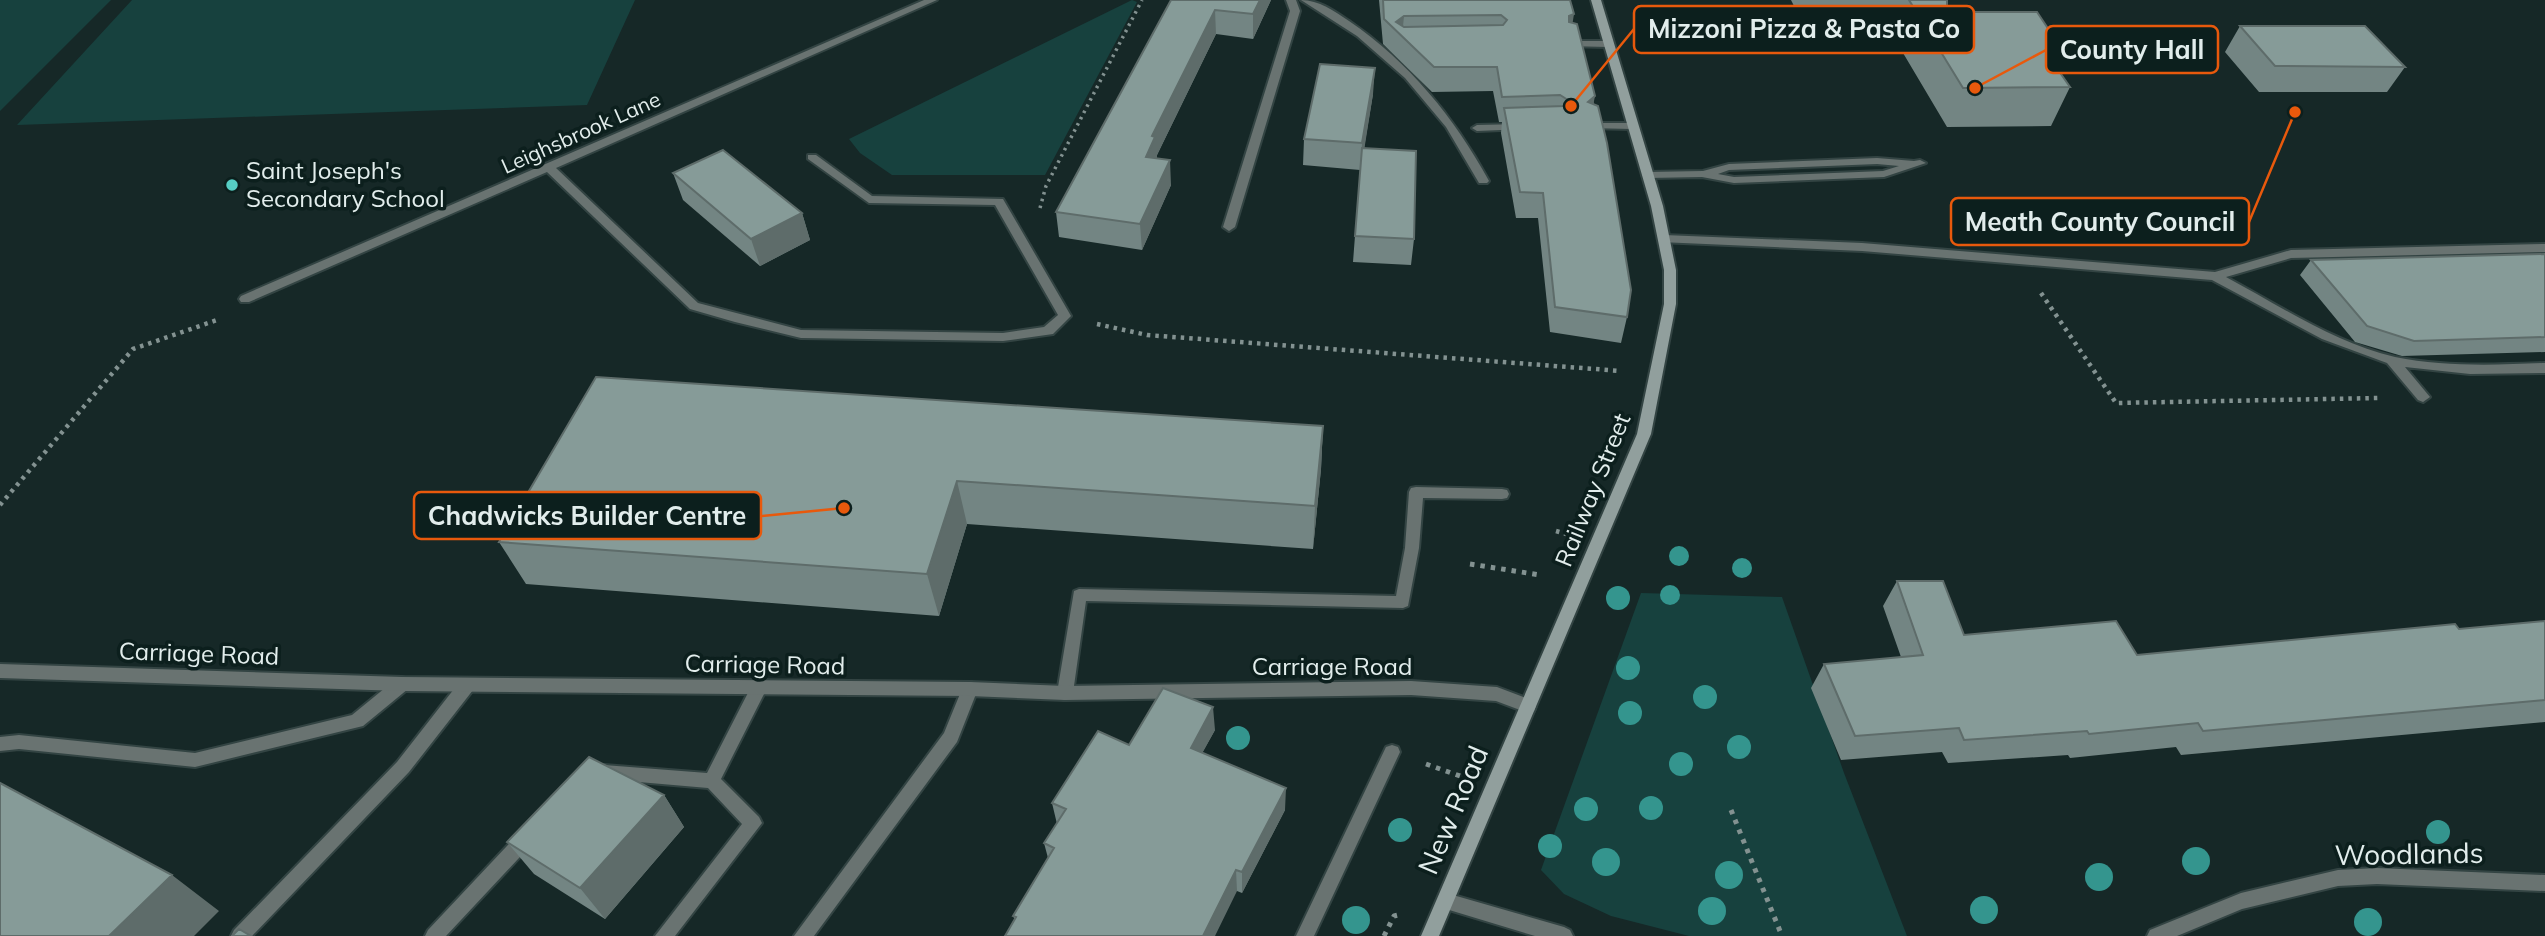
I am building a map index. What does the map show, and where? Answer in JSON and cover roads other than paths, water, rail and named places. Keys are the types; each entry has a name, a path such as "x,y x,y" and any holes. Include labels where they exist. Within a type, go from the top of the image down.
{"main road":[{"name":"Railway Street","path":"1528,706 1644,434 1670,304 1670,270 1664,239 1648,175 1596,0"},
{"name":"New Road","path":"1430,936 1528,706"}],"street":[{"name":"Leighsbrook Lane","path":"245,299 932,0"},
{"path":"1229,227 1295,11 1291,0"},
{"path":"1306,0 1327,10 1424,90 1450,122 1483,181"},
{"path":"1571,44 1608,44"},
{"path":"1591,126 1632,125"},
{"path":"1476,128 1530,126"},
{"path":"550,168 694,306 735,318 801,334 1003,337 1048,331 1065,316 999,202 869,199 812,158"},
{"path":"1648,175 1702,174 1734,180 1884,174 1920,163 1877,161 1729,167 1702,174"},
{"path":"1664,239 1862,247 2215,276 2291,254 2545,248"},
{"path":"2215,276 2337,340 2392,361 2449,370 2545,368"},
{"path":"2392,361 2423,397"},
{"path":"1065,693 1079,595 1403,602 1412,548 1416,492 1502,494"},
{"name":"Carriage Road","path":"0,671 402,684 970,689 1065,693 1410,688 1497,694 1528,706"},
{"path":"0,744 19,742 195,760 357,721 402,684"},
{"path":"240,936 403,767 467,685"},
{"path":"712,781 759,688"},
{"path":"803,936 951,737 970,689"},
{"path":"1304,936 1392,752"},
{"path":"587,771 712,781 753,823 664,936"},
{"path":"434,936 533,829"},
{"name":"Woodlands","path":"2156,936 2241,901 2338,878 2377,876 2545,883"},
{"path":"1446,901 1564,936"}],"place":[{"name":"County Hall","path":"1975,88"},
{"name":"Mizzoni Pizza & Pasta Co","path":"1571,106"},
{"name":"Meath County Council","path":"2295,112"},
{"name":"Saint Joseph's Secondary School","path":"232,185"},
{"name":"Chadwicks Builder Centre","path":"844,508"}]}
